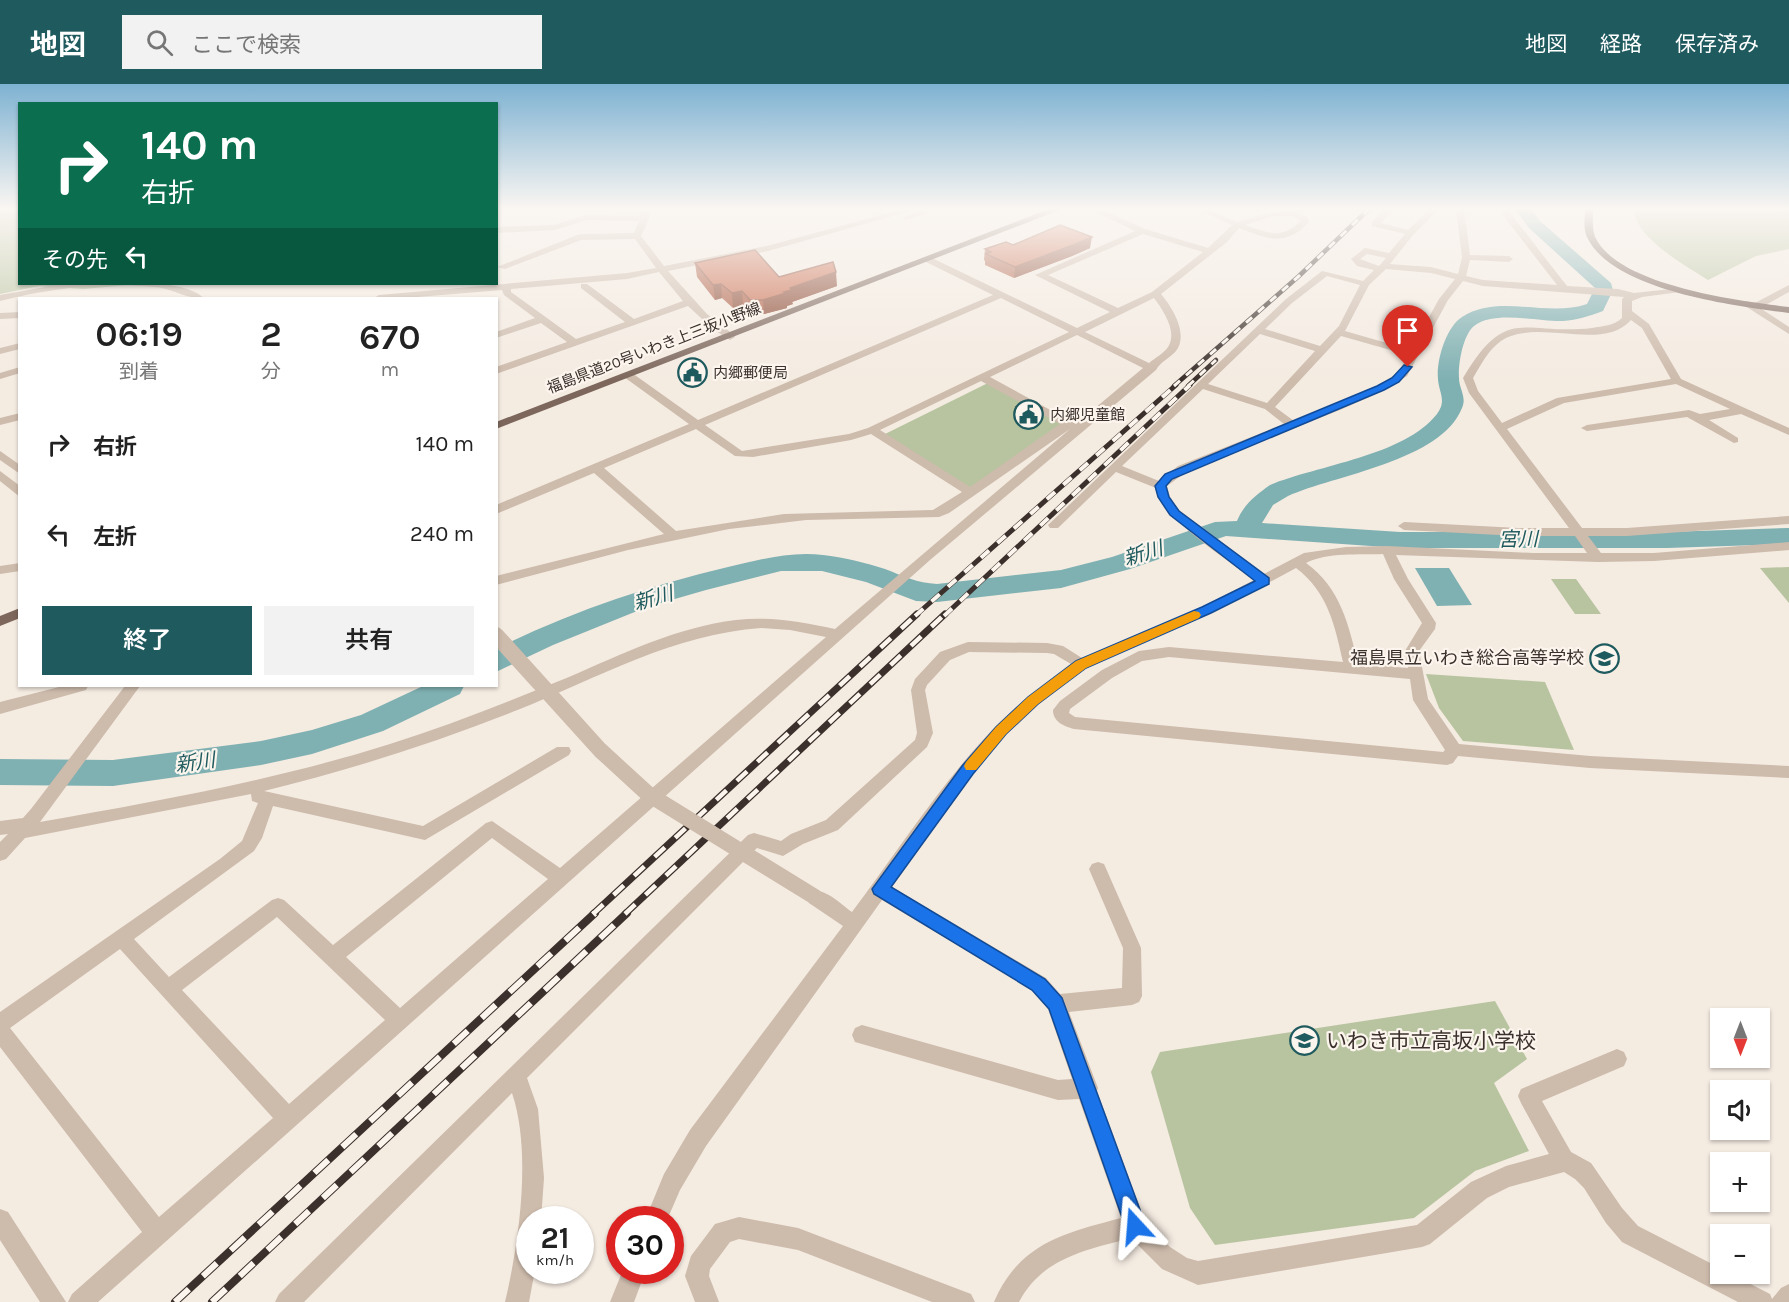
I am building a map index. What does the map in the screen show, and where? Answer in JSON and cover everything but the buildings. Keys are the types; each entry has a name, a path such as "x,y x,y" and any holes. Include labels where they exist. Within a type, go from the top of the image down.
{"main road":[{"name":"福島県道20号いわき上三坂小野線","path":"498,425 914,266"},
{"path":"1623,266 1638,276 1677,290 1789,310"},
{"path":"0,621 18,614"}],"street":[{"path":"659,266 709,322 730,337"},
{"path":"391,297 475,290 509,293 664,273 694,266"},
{"path":"454,297 584,286 700,266"},
{"path":"941,266 1152,368"},
{"path":"1061,266 1040,275 1118,312"},
{"path":"628,375 739,454 753,454 839,439 872,430 1155,294 1190,266"},
{"path":"1373,266 1431,270 1483,283 1611,292 1632,296 1677,290"},
{"path":"1161,486 1169,477 1182,469 1396,380 1403,374 1415,354 1444,299 1461,278 1465,266"},
{"path":"1548,266 1567,289"},
{"path":"1269,407 1339,332 1365,284 1382,267"},
{"path":"1054,525 1289,301 1325,273 1365,284"},
{"path":"0,298 64,285"},
{"path":"154,285 176,288 198,297"},
{"path":"475,290 482,285"},
{"path":"584,286 632,322"},
{"path":"1752,305 1789,288"},
{"path":"498,301 509,293"},
{"path":"509,293 575,343"},
{"path":"498,509 1001,294"},
{"path":"498,580 673,535 761,520 807,516 935,514 945,510 1072,426 1152,368 1172,349 1178,332 1160,297 1155,294"},
{"path":"1595,555 1473,391 1468,378 1489,344 1503,335 1529,328 1596,331 1615,327 1624,323 1628,314 1626,302 1632,296"},
{"path":"498,370 690,302"},
{"path":"1752,305 1789,331"},
{"path":"1628,314 1646,326 1677,381"},
{"path":"0,316 18,315"},
{"path":"498,334 543,319"},
{"path":"1260,331 1322,350"},
{"path":"1339,332 1415,354"},
{"path":"0,351 18,346"},
{"path":"0,375 18,370"},
{"path":"0,381 18,376"},
{"path":"981,377 1072,426"},
{"path":"1502,427 1561,400 1677,381 1789,432"},
{"path":"1202,384 1269,407 1292,425"},
{"path":"1697,417 1740,411"},
{"path":"1587,428 1689,412 1734,440"},
{"path":"0,422 18,417"},
{"path":"81,1302 1072,426"},
{"path":"872,430 970,492"},
{"path":"0,454 12,465"},
{"path":"1114,467 1161,486 1168,506 1183,520 1260,578"},
{"path":"596,468 673,535"},
{"path":"0,475 18,491"},
{"path":"1404,526 1579,533 1627,532 1789,520"},
{"path":"662,1206 672,1182 698,1138 797,1006 967,770 1001,731 1033,701 1081,664 1151,632 1207,610 1260,578 1309,556 1387,550 1497,556 1654,557 1789,546"},
{"path":"1387,550 1401,579 1429,622 1428,629 1416,642 1412,651 1422,700 1454,750"},
{"path":"1296,562 1307,568 1336,604 1352,668"},
{"path":"0,570 18,567"},
{"path":"0,828 176,804 367,757 456,729 658,645 700,633 736,625 761,623 842,630"},
{"path":"1151,632 1168,652"},
{"path":"498,637 600,750 648,794 855,924"},
{"path":"287,1302 754,840 783,849 796,840 832,825 921,743 925,732 918,690 920,683 945,656 968,647 1047,648 1058,650 1081,664"},
{"path":"1417,674 1168,652 1139,656 1107,674 1065,705 1061,710 1061,715 1074,723 1447,759 1454,750"},
{"path":"0,708 77,687"},
{"path":"0,854 29,823 132,687"},
{"path":"1454,750 1590,762 1789,772"},
{"path":"234,791 425,833 563,751"},
{"path":"0,1023 226,864 248,846 267,797"},
{"path":"332,957 492,828 560,878"},
{"path":"1056,1004 1132,996 1132,948 1098,869"},
{"path":"880,889 1039,984 1056,1004 1088,1088 1135,1226 1149,1245 1168,1262 1198,1273 1422,1236 1479,1190 1506,1177 1564,1161 1572,1162 1585,1172 1612,1217 1630,1234 1762,1302"},
{"path":"168,989 278,906 399,1020"},
{"path":"121,938 288,1119"},
{"path":"0,1031 158,1234"},
{"path":"862,1035 1058,1090 1088,1088"},
{"path":"1564,1161 1528,1096 1617,1059"},
{"path":"516,1075 528,1109 533,1178 531,1206"},
{"path":"0,1220 54,1302"},
{"path":"1006,1302 1010,1292 1032,1264 1054,1248 1135,1226"},
{"path":"707,1302 697,1276 699,1264 723,1232 739,1228 798,1239 963,1302"},
{"path":"517,1302 521,1284"},
{"path":"622,1302 629,1284"},
{"path":"1783,1302 1789,1296"}],"green space":[{"path":"0,266 18,266 18,285 127,285 84,289 39,286 0,294"},
{"path":"1686,266 1736,266 1708,280"},
{"path":"990,382 1068,424 970,492 881,436"},
{"path":"1789,567 1789,603 1760,568"},
{"path":"1551,579 1576,579 1601,614 1575,614"},
{"path":"1426,674 1545,682 1574,750 1463,741 1439,708"},
{"path":"1495,1001 1527,1059 1494,1083 1529,1151 1475,1171 1414,1218 1215,1245 1190,1208 1151,1072 1160,1052"}],"water":[{"path":"1415,568 1449,568 1472,605 1437,606"}],"waterway":[{"name":"新川","path":"1247,528 1253,513 1264,500 1279,491 1296,483 1365,463 1409,445 1434,429 1452,407 1453,395 1448,377 1449,364 1456,339 1467,322 1479,316 1494,313 1564,315 1581,313 1596,307 1604,287 1583,266"},
{"name":"新川","path":"498,661 543,638 637,601 701,582 781,563 822,563 874,575 916,592 937,593 1061,579 1121,563 1224,528 1400,540 1667,540 1789,536"},
{"name":"新川","path":"0,772 113,773 261,753 312,742 372,723 447,687"}],"railway":[{"path":"1174,386 1310,266"},
{"path":"1188,386 1216,360"},
{"path":"915,616 1176,385"},
{"path":"944,616 1190,385"},
{"path":"593,914 917,614"},
{"path":"625,914 945,614"},
{"path":"175,1302 595,913"},
{"path":"212,1302 627,913"}],"slow traffic":[{"path":"971,766 1001,731 1033,701 1081,664 1194,615"}],"place":[{"name":"内郷郵便局","path":"692,373"},
{"name":"内郷児童館","path":"1029,415"},
{"name":"福島県立いわき総合高等学校","path":"1605,658"},
{"name":"いわき市立高坂小学校","path":"1305,1041"}],"route":[{"path":"1135,1226 1056,1004 1039,984 880,889 967,770 1001,731 1033,701 1081,664 1116,647 1207,610 1264,581 1174,513 1168,506 1161,486 1169,477 1182,469 1381,388 1396,380 1408,367"}],"water label":[{"name":"宮川","path":"1518,539"}]}
